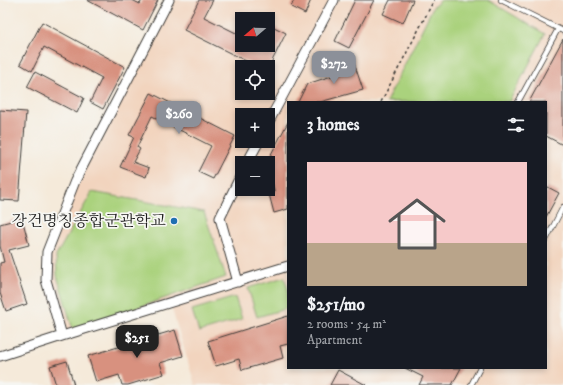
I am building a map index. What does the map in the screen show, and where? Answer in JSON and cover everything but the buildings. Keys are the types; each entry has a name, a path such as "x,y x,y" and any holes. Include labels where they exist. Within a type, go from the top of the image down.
{"street":[{"path":"62,336 46,280 47,252 75,181 169,0"},
{"path":"275,110 334,0"},
{"path":"235,187 220,218 238,282"},
{"path":"0,356 287,266"}],"lane":[{"path":"501,0 563,32"},
{"path":"519,101 558,29"},
{"path":"547,238 563,207"},
{"path":"471,385 479,369"}],"path":[{"path":"382,101 434,0"}],"shaded area":[{"name":"강건명칭종합군관학교","path":"169,0 563,0 563,385 195,385 170,303 62,336 46,280 47,252 75,181"}],"green space":[{"path":"441,0 488,0 545,34 510,101 386,101 433,7"},
{"path":"92,192 204,212 226,277 73,330 57,276 56,256"},
{"path":"284,277 287,286 287,308 257,317 248,288"},
{"path":"235,297 242,319 199,332 192,310"}],"place":[{"name":"강건명칭종합군관학교","path":"174,221"}]}
